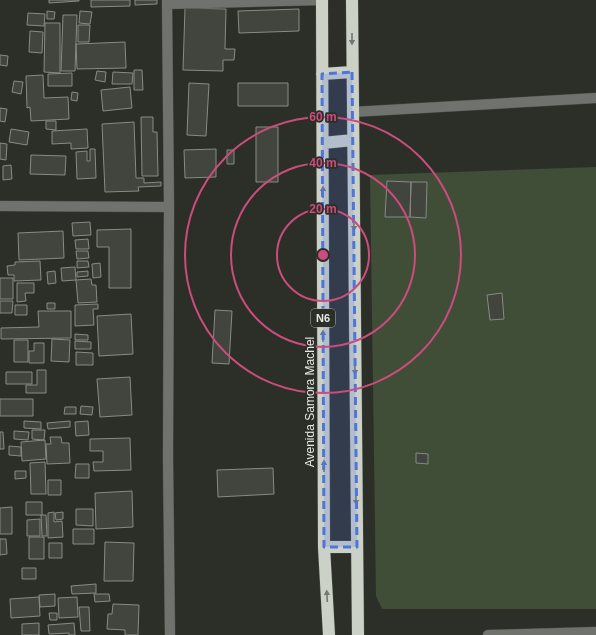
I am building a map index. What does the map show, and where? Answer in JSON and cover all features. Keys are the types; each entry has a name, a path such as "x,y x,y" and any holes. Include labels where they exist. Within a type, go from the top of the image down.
{"highway":[{"name":"Avenida Samora Machel","path":"322,0 324,547 329,635"},
{"path":"352,0 358,635"},
{"path":"322,74 352,72"},
{"path":"322,143 353,140"},
{"path":"324,547 357,547"}],"street":[{"path":"170,635 167,2 322,0"},
{"path":"352,112 596,98"},
{"path":"0,206 169,207"},
{"path":"488,635 596,632"}],"highlighted area":[{"path":"352,72 357,547 324,547 322,74"}],"green space":[{"path":"596,167 596,609 382,609 376,596 370,175"}],"building":[{"path":"49,0 79,0 79,1 49,3"},
{"path":"91,0 130,0 130,6 91,7"},
{"path":"135,0 157,0 157,4 135,5"},
{"path":"185,8 226,9 225,49 235,49 234,60 223,60 223,71 183,70"},
{"path":"299,9 299,31 239,33 238,11"},
{"path":"47,11 55,12 54,19 47,19"},
{"path":"80,11 92,12 90,24 79,23"},
{"path":"28,13 45,14 44,26 27,25"},
{"path":"63,15 77,15 75,71 61,71"},
{"path":"45,23 60,23 60,73 44,72"},
{"path":"78,25 90,25 89,42 78,42"},
{"path":"30,31 43,32 42,53 29,52"},
{"path":"125,42 126,68 77,69 76,44"},
{"path":"0,55 8,56 7,66 0,65"},
{"path":"134,70 142,70 143,90 134,90"},
{"path":"97,71 106,72 105,82 95,80"},
{"path":"113,72 133,73 132,84 112,84"},
{"path":"72,73 72,86 48,86 48,74"},
{"path":"43,75 44,98 68,97 69,119 31,121 30,107 27,108 26,76"},
{"path":"14,81 23,82 21,94 12,92"},
{"path":"189,83 209,84 206,136 187,135"},
{"path":"238,83 288,83 288,106 238,106"},
{"path":"130,87 132,108 103,111 101,90"},
{"path":"72,92 78,93 77,101 71,100"},
{"path":"0,108 7,109 5,122 0,121"},
{"path":"141,117 153,117 153,132 157,132 158,176 142,176"},
{"path":"46,121 56,121 56,130 46,129"},
{"path":"134,122 136,178 144,178 144,183 161,182 161,186 138,187 139,191 105,192 102,124"},
{"path":"256,127 278,127 278,182 256,182"},
{"path":"11,129 29,132 27,145 9,142"},
{"path":"87,129 88,148 71,149 71,143 52,144 52,131"},
{"path":"0,143 7,144 6,160 0,159"},
{"path":"90,149 95,149 96,178 77,179 76,152 87,151 87,161 90,161"},
{"path":"216,149 216,177 185,178 184,150"},
{"path":"227,150 234,150 234,164 227,164"},
{"path":"31,155 66,156 65,175 30,174"},
{"path":"11,165 12,179 3,180 3,166"},
{"path":"387,181 411,182 410,217 385,217"},
{"path":"411,182 427,182 426,218 410,217"},
{"path":"90,222 91,235 73,236 72,223"},
{"path":"131,229 131,288 109,288 109,247 97,247 97,230"},
{"path":"63,231 64,258 19,260 18,233"},
{"path":"88,239 89,249 76,249 75,240"},
{"path":"76,251 88,251 89,258 77,259"},
{"path":"40,261 41,280 14,281 14,275 8,275 7,266 15,265 15,262"},
{"path":"77,261 88,261 89,267 77,268"},
{"path":"100,263 101,277 93,278 92,264"},
{"path":"75,267 76,280 62,281 61,268"},
{"path":"55,271 56,283 48,284 47,272"},
{"path":"88,271 88,276 77,277 77,272"},
{"path":"0,278 13,278 13,299 0,299"},
{"path":"91,279 92,285 96,285 97,302 78,303 76,280"},
{"path":"17,283 34,283 34,293 25,293 26,301 17,302"},
{"path":"502,293 504,319 490,320 487,295"},
{"path":"0,301 13,301 12,313 0,313"},
{"path":"47,303 55,303 55,309 47,309"},
{"path":"98,304 98,309 93,309 94,325 75,326 75,305"},
{"path":"15,305 27,305 27,315 15,315"},
{"path":"215,310 232,311 229,364 212,363"},
{"path":"38,311 71,311 71,338 1,339 1,328 39,327"},
{"path":"131,314 133,354 99,356 97,316"},
{"path":"75,334 88,335 88,340 75,340"},
{"path":"52,339 70,340 69,362 51,361"},
{"path":"14,340 28,340 28,362 14,362"},
{"path":"75,341 91,342 91,349 75,349"},
{"path":"34,343 44,343 44,363 29,363 29,351 34,351"},
{"path":"76,352 93,353 93,365 76,365"},
{"path":"37,370 46,370 46,393 26,393 26,385 37,385"},
{"path":"6,372 32,372 32,384 6,384"},
{"path":"130,377 132,415 100,417 97,379"},
{"path":"0,399 33,399 33,416 0,416"},
{"path":"81,406 93,407 92,415 80,414"},
{"path":"65,407 76,407 76,414 64,414"},
{"path":"24,421 41,422 41,429 24,428"},
{"path":"70,421 70,427 48,429 47,423"},
{"path":"88,421 89,435 76,436 75,422"},
{"path":"32,430 45,430 44,440 32,439"},
{"path":"14,431 29,432 28,440 14,439"},
{"path":"0,432 3,432 4,449 0,449"},
{"path":"50,437 61,437 62,443 69,443 70,463 47,464 46,444 51,444"},
{"path":"130,438 131,470 94,471 93,462 103,462 103,451 90,451 90,439"},
{"path":"45,440 46,459 22,461 21,442"},
{"path":"9,446 21,447 21,456 9,455"},
{"path":"416,453 428,454 428,464 416,463"},
{"path":"45,462 46,494 31,494 30,463"},
{"path":"76,464 89,464 89,478 75,478"},
{"path":"273,468 274,494 218,497 217,470"},
{"path":"15,471 26,471 26,478 15,479"},
{"path":"48,480 61,480 61,495 48,495"},
{"path":"132,491 133,527 96,529 95,493"},
{"path":"26,502 42,502 42,515 26,515"},
{"path":"12,507 12,534 0,534 0,508"},
{"path":"76,509 93,509 93,526 76,525"},
{"path":"54,512 54,522 62,521 63,537 48,538 48,513"},
{"path":"63,512 63,519 56,520 55,513"},
{"path":"41,515 46,515 47,536 42,536"},
{"path":"40,519 40,536 27,536 27,520"},
{"path":"73,529 94,529 94,544 73,544"},
{"path":"29,537 44,537 44,559 29,559"},
{"path":"0,539 6,539 7,554 0,555"},
{"path":"105,542 134,543 133,581 104,581"},
{"path":"49,543 62,543 62,558 49,558"},
{"path":"22,568 36,568 36,579 22,579"},
{"path":"96,584 96,593 72,594 71,586"},
{"path":"55,594 55,606 40,607 39,595"},
{"path":"94,594 109,594 110,601 95,602"},
{"path":"39,597 40,616 11,618 10,599"},
{"path":"77,597 78,617 59,618 58,598"},
{"path":"113,604 139,605 138,635 125,635 125,630 107,629 108,614 112,614"},
{"path":"79,607 89,607 90,631 81,631"},
{"path":"49,613 57,613 57,620 50,620"},
{"path":"39,623 39,635 22,635 22,624"},
{"path":"74,623 75,635 69,635 69,633 49,634 48,625"}]}
